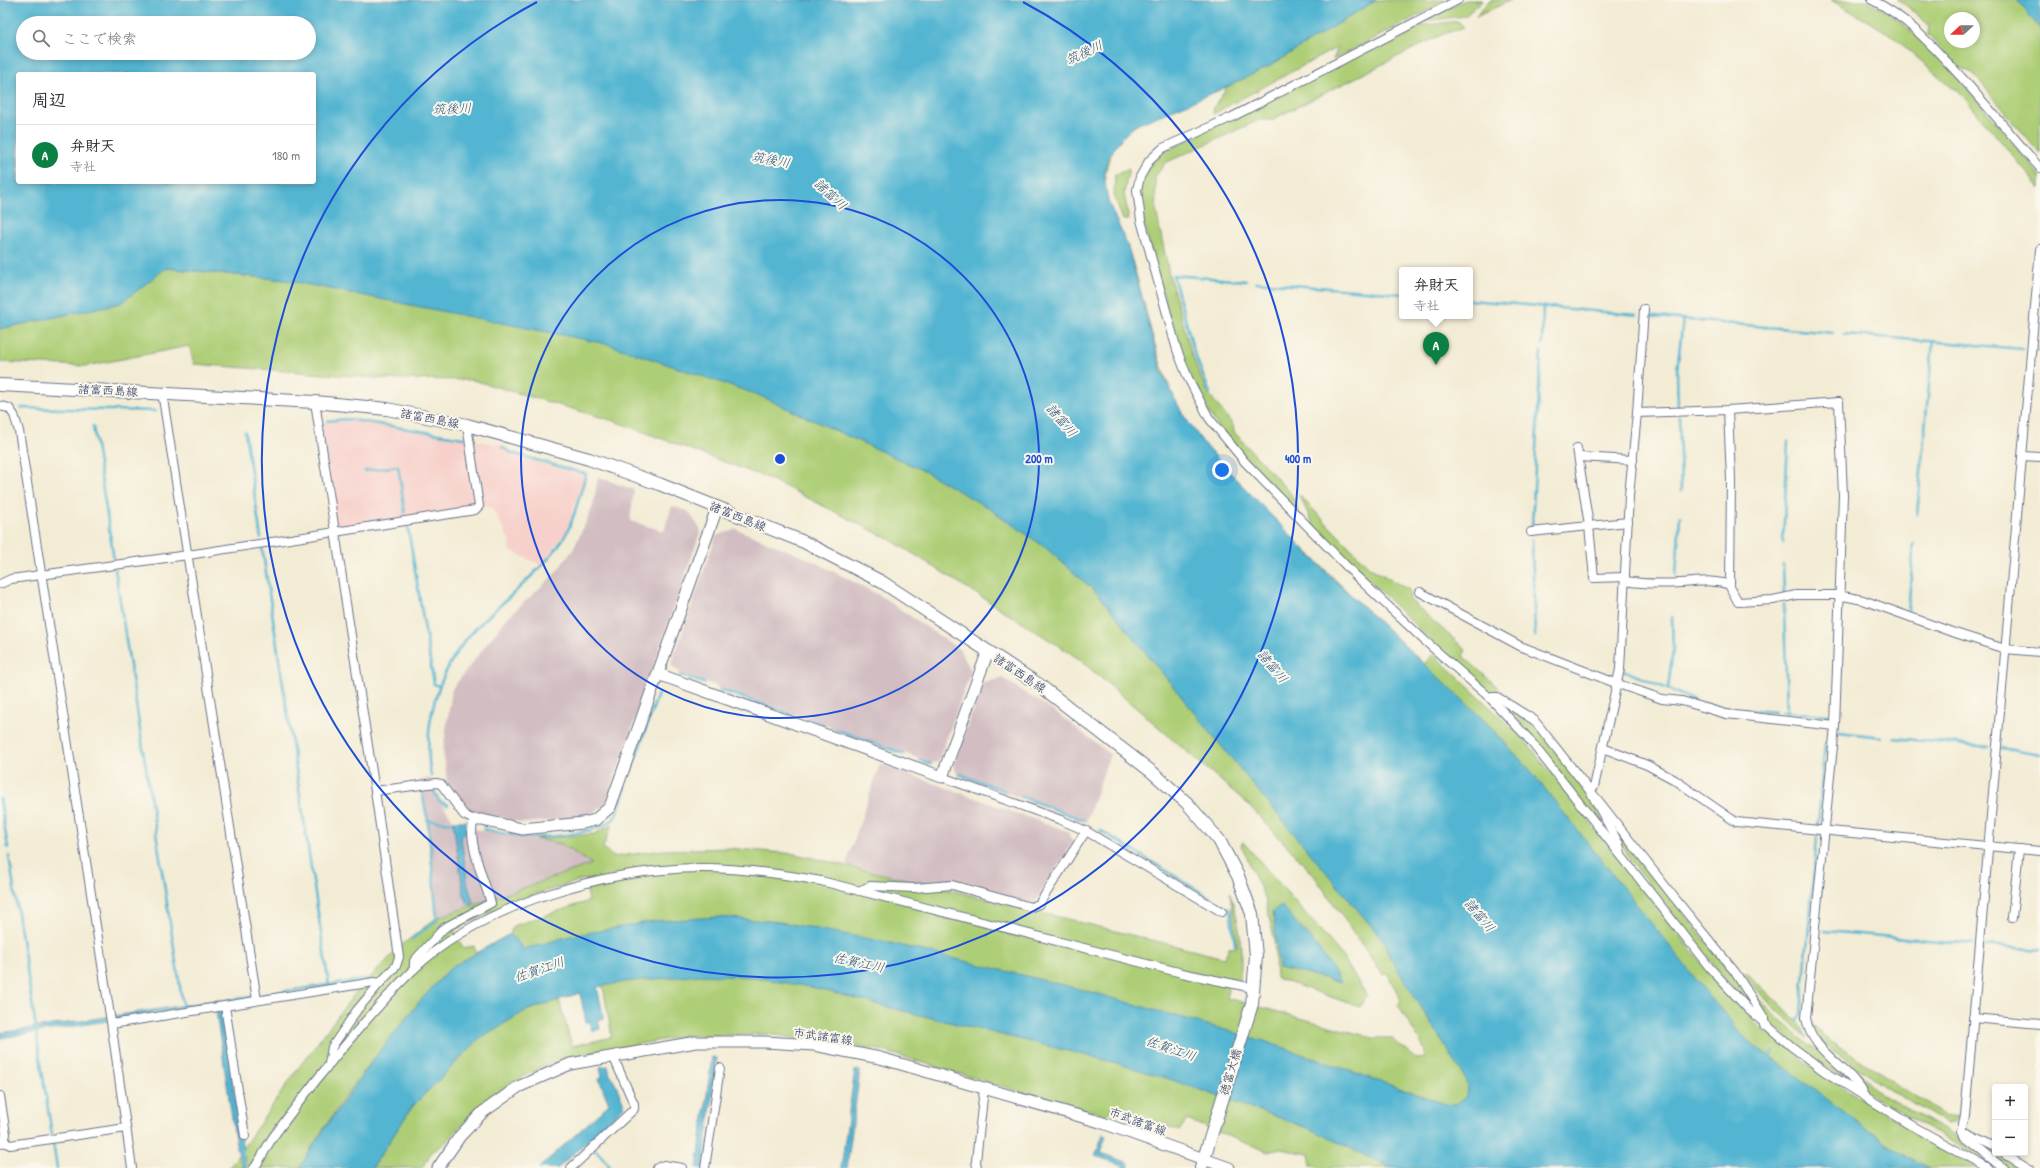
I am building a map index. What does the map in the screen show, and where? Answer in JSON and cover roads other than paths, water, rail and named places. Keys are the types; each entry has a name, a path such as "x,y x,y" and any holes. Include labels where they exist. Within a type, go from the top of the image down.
{"main road":[{"name":"諸富西島線","path":"0,385 162,392 315,402 387,409 467,425 589,459 659,484 804,542 882,582 1038,684 1152,772 1187,803 1219,840 1238,876 1252,914 1256,956 1252,1004"},
{"name":"徳富大橋","path":"1202,1163 1252,1004"}],"street":[{"path":"1458,0 1232,117 1164,148 1155,154 1143,169 1137,190 1141,220 1177,350 1188,378 1209,418 1245,462 1356,576 1489,698 1528,738 1710,968 1730,991 1764,1025 1824,1071 1866,1098 1911,1126 1988,1168"},
{"path":"1872,0 1897,15 1917,31 1994,114 2040,168"},
{"path":"2003,1168 1965,1138 1961,1131 1965,1116 2005,649 2036,330 2040,249"},
{"path":"1590,791 1594,786 1618,684 1628,522 1638,413 1644,309"},
{"path":"162,392 257,1000"},
{"path":"315,402 399,949 399,957 396,966 357,1010 332,1047 329,1064"},
{"path":"1638,413 1728,410 1839,402 1843,495 1838,595 1838,653 1835,726 1806,1018 1808,1029 1813,1040 1860,1085 1866,1098"},
{"path":"0,406 9,408 14,415 19,431 111,1020 132,1168"},
{"path":"1728,410 1731,486 1730,585 1738,602 1773,600 1796,595 1838,595 1863,600 1949,631 2005,649 2040,652"},
{"path":"0,584 11,579 188,555 478,508 479,506 467,425"},
{"path":"1633,460 1578,453 1589,526 1594,578 1625,579 1638,584 1672,584 1720,581 1730,585"},
{"path":"2023,456 2040,457"},
{"path":"375,791 436,783 441,784 464,814 474,820 482,820 522,828 583,823 595,820 604,814 610,807 717,508"},
{"path":"1531,532 1628,522"},
{"path":"1420,592 1520,646 1618,684 1662,699 1682,701 1726,714 1835,726"},
{"path":"942,777 988,651"},
{"path":"658,674 1061,820 1086,831 1222,912"},
{"path":"1489,698 1497,697 1534,720 1672,896 1735,972 1764,1018 1764,1025"},
{"path":"1603,748 1647,765 1675,780 1736,822 2040,851"},
{"path":"1590,791 1618,844 1622,858"},
{"path":"414,969 414,962 444,928 491,902 474,848 471,828 474,820"},
{"path":"858,891 870,886 914,888 952,885 1031,907 1039,904 1086,831"},
{"path":"2012,918 2019,849"},
{"path":"254,1168 274,1135 329,1064 385,999 414,969 452,938 485,920 512,908 583,885 642,873 702,868 752,871 821,881 1182,973 1253,988"},
{"path":"111,1020 220,1007 374,982 380,983"},
{"path":"220,1007 245,1136"},
{"path":"1973,1018 2040,1024"},
{"name":"市武諸富線","path":"438,1168 460,1136 483,1112 518,1087 570,1064 696,1042 765,1042 814,1046 880,1058 1100,1122 1202,1163 1229,1168"},
{"path":"571,1168 634,1109 634,1104 613,1056"},
{"path":"705,1168 720,1068"},
{"path":"977,1168 976,1161 984,1089"},
{"path":"0,1096 6,1134 2,1143 10,1145 126,1128"},
{"path":"1961,1131 1992,1146"},
{"path":"2009,1156 2029,1168"},
{"path":"657,1168 664,1165 682,1168"}],"water":[{"path":"0,0 1377,0 1268,67 1229,86 1134,126 1120,140 1107,159 1104,176 1108,201 1128,247 1162,373 1182,413 1202,441 1234,477 1331,577 1481,717 1530,770 1710,997 1747,1040 1892,1147 1929,1168 1392,1168 1308,1128 1172,1080 1113,1062 815,988 753,977 700,975 632,981 597,987 604,1019 598,1020 600,1029 592,1031 590,1022 586,1022 580,993 525,1011 480,1038 412,1107 372,1168 300,1168 315,1142 379,1052 420,1001 450,968 510,934 524,949 570,936 655,921 718,917 780,922 886,942 1084,990 1264,1041 1448,1105 1458,1103 1466,1096 1467,1087 1465,1078 1388,954 1387,945 1249,780 1098,594 1046,548 990,509 924,471 758,395 607,344 285,280 166,268 121,303 0,329"},
{"path":"2017,0 2040,0 2040,29"},
{"path":"453,821 466,821 467,831 461,837 468,886 473,901 471,905 467,903 463,891"},
{"path":"1282,906 1319,949 1341,982 1279,968 1273,911"},
{"path":"219,1000 221,1001 219,1003 220,1010 222,1011 246,1166 243,1168 236,1145 215,1004 0,1038 0,1033"},
{"path":"712,1057 717,1058 703,1168 697,1168"},
{"path":"608,1066 610,1076 612,1076 625,1106 558,1168 539,1168 609,1104 599,1079 602,1077 600,1067"},
{"path":"855,1070 860,1070 847,1168 841,1168"},
{"path":"1103,1134 1106,1135 1100,1153 1129,1163 1129,1168 1123,1168 1123,1165 1095,1156"}],"waterway":[{"path":"1210,393 1195,355 1173,275 1246,281"},
{"path":"1256,282 1399,294"},
{"path":"1473,300 1637,315"},
{"path":"1542,344 1543,307"},
{"path":"1646,316 1833,333"},
{"path":"1678,407 1677,371 1683,319"},
{"path":"1844,334 2023,349"},
{"path":"1917,515 1933,341"},
{"path":"1532,528 1541,352"},
{"path":"21,408 156,411"},
{"path":"1679,416 1681,491"},
{"path":"327,421 347,419 464,438"},
{"path":"93,426 114,560"},
{"path":"245,432 261,538"},
{"path":"1783,542 1788,441"},
{"path":"431,776 429,757 431,719 441,683 449,666 458,650 475,629 516,591 556,550 566,534 572,520 586,474 512,453 502,447"},
{"path":"365,471 398,466 405,513"},
{"path":"1676,575 1680,516"},
{"path":"408,528 434,684 439,686"},
{"path":"1532,539 1535,636"},
{"path":"1908,611 1914,544"},
{"path":"262,547 329,985"},
{"path":"1783,565 1784,593"},
{"path":"115,569 183,1006"},
{"path":"1784,604 1787,712"},
{"path":"1668,689 1673,649 1672,617"},
{"path":"1623,670 1696,701"},
{"path":"680,675 704,683"},
{"path":"719,689 793,715"},
{"path":"631,771 658,694"},
{"path":"1705,704 1726,708 1775,712"},
{"path":"1782,712 1828,715 1828,720"},
{"path":"808,720 823,725"},
{"path":"834,729 904,754"},
{"path":"1838,732 1882,737"},
{"path":"1894,738 1990,747"},
{"path":"1818,825 1825,743"},
{"path":"2001,748 2040,755"},
{"path":"920,760 931,764"},
{"path":"959,774 1005,791"},
{"path":"484,829 526,837 547,837 587,831 600,827 615,817 620,807 625,788"},
{"path":"421,789 428,820 452,823"},
{"path":"433,789 439,801 448,805"},
{"path":"1022,797 1083,820"},
{"path":"0,799 8,848"},
{"path":"412,939 437,920 428,820"},
{"path":"1100,830 1230,910 1235,945"},
{"path":"1798,1021 1801,1014 1817,837"},
{"path":"9,856 36,1028"},
{"path":"1825,931 1973,944"},
{"path":"1986,945 2040,950"},
{"path":"261,995 367,979"},
{"path":"221,1001 251,997"},
{"path":"36,1032 52,1135"},
{"path":"1768,1059 1774,1051"},
{"path":"588,1141 609,1165 609,1168"},
{"path":"53,1143 57,1168"}],"place":[{"name":"弁財天","path":"1436,365"}],"water label":[{"name":"筑後川","path":"1084,52"},
{"name":"筑後川","path":"452,108"},
{"name":"筑後川","path":"771,159"},
{"name":"諸富川","path":"831,194"},
{"name":"諸富川","path":"1062,420"},
{"name":"諸富川","path":"1273,666"},
{"name":"諸富川","path":"1480,915"},
{"name":"佐賀江川","path":"859,962"},
{"name":"佐賀江川","path":"539,969"},
{"name":"佐賀江川","path":"1171,1048"}]}
